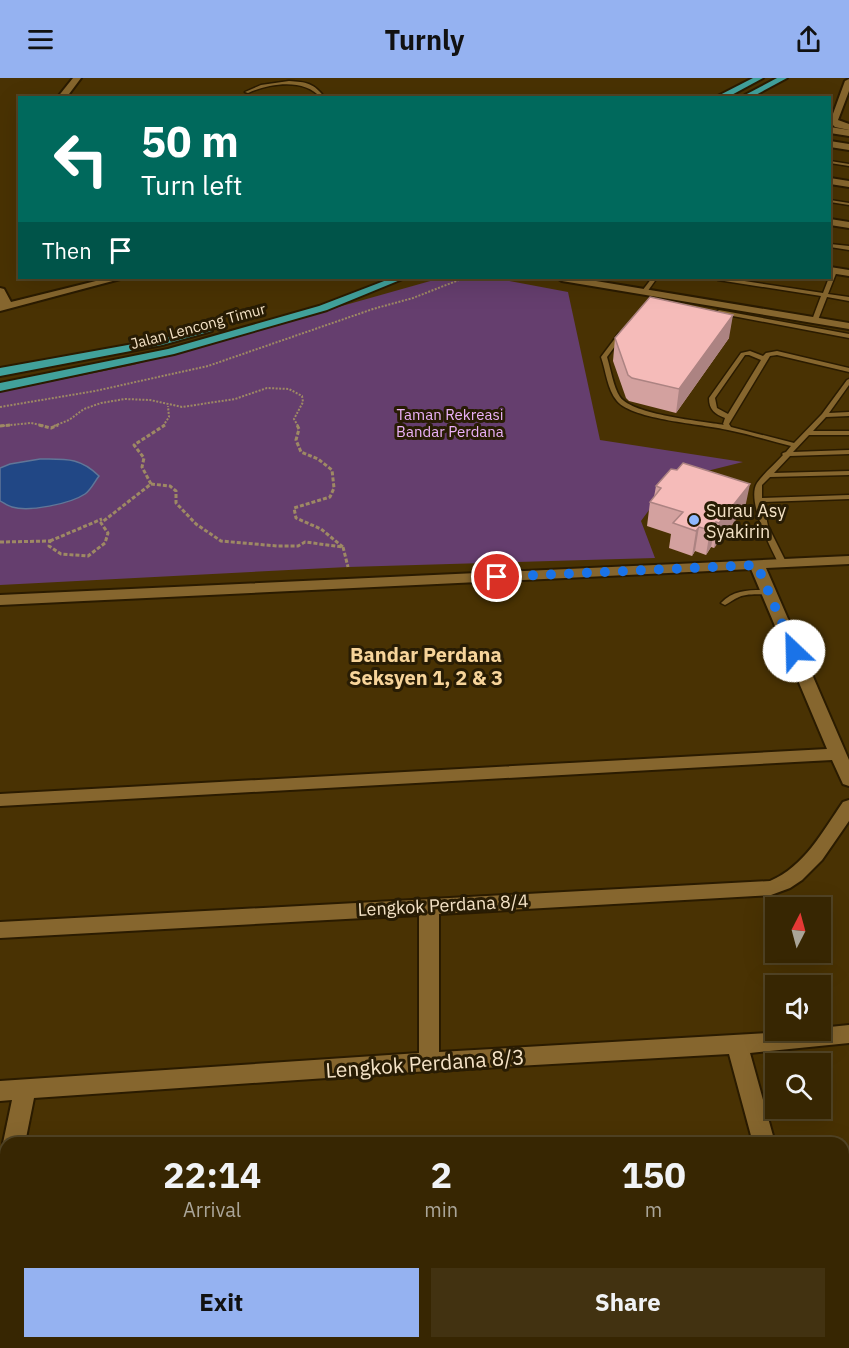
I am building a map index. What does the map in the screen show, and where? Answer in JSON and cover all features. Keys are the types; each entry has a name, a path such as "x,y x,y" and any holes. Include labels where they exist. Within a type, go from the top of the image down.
{"highway":[{"path":"722,96 759,78"},
{"path":"748,96 783,78"},
{"name":"Jalan Lencong Timur","path":"0,372 162,342 315,299 366,279"},
{"name":"Jalan Lencong Timur","path":"0,387 170,352 323,308 397,279"}],"street":[{"path":"63,96 77,78"},
{"path":"849,81 833,121 838,125 849,127"},
{"path":"831,136 849,133"},
{"path":"831,136 849,139"},
{"path":"831,136 849,147"},
{"path":"831,181 849,184"},
{"path":"831,222 849,225"},
{"path":"832,270 849,273"},
{"path":"0,291 4,307 115,279"},
{"path":"567,279 849,326"},
{"path":"0,600 849,560"},
{"path":"757,565 849,780"},
{"path":"0,800 838,753"},
{"name":"Lengkok Perdana 8/4","path":"0,930 771,888 786,884 800,873 849,807"},
{"path":"429,906 429,1062"},
{"name":"Lengkok Perdana 8/3","path":"0,1091 429,1062 737,1045 849,1034"},
{"path":"737,1045 762,1137"},
{"path":"15,1137 25,1090"}],"lane":[{"path":"247,92 254,87 297,83 314,88 321,96"},
{"path":"831,162 849,165"},
{"path":"831,201 849,204"},
{"path":"831,246 849,249"},
{"path":"645,291 653,279"},
{"path":"724,279 849,299"},
{"path":"814,320 829,279"},
{"path":"710,311 849,336"},
{"path":"628,325 604,357 620,401 626,406 642,412 729,428 794,445"},
{"path":"729,417 715,411 712,407 712,398 743,354 750,353 764,359"},
{"path":"729,428 726,424 729,417 768,354 777,353 849,370"},
{"path":"783,564 766,533 758,500 759,485 785,454 824,415 849,381"},
{"path":"824,415 849,414"},
{"path":"806,433 849,433"},
{"path":"785,454 849,452"},
{"path":"768,475 849,473"},
{"path":"758,500 849,497"},
{"path":"725,603 734,595 768,592"}],"path":[{"path":"0,407 94,391 208,366 373,309 413,298 461,279"},
{"path":"0,426 31,423 51,428 69,420 84,409 101,403 125,399 150,400 167,405 200,406 235,399 246,393 267,388 289,389 302,396 303,402 294,419 299,429 296,440 301,452 318,459 332,470 334,488 330,497 294,508 296,518 325,530 343,547 348,567"},
{"path":"151,483 142,467 144,458 134,446 141,439 157,433 165,426 171,418 167,405"},
{"path":"0,542 50,542 106,517 151,483 170,486 176,491 176,503 196,524 221,541 277,546 298,546 305,542 343,547"},
{"path":"50,542 49,546 61,554 88,556 105,543 108,533 101,523 106,517"}],"green space":[{"name":"Taman Rekreasi Bandar Perdana","path":"437,279 499,279 568,292 600,440 743,462 671,480 641,521 655,558 348,567 0,585 0,392 133,365"}],"water":[{"path":"40,459 65,459 79,462 99,476 85,494 60,504 39,508 19,508 10,507 0,501 0,468"}],"building":[{"path":"650,297 733,315 679,389 632,378 628,375 615,338"},
{"path":"683,463 750,484 719,523 716,522 710,530 699,527 696,531 673,523 683,512 650,502 661,488 656,486 671,469 677,470"}],"place":[{"name":"Surau Asy Syakirin","path":"694,520"}],"district":[{"name":"Bandar Perdana Seksyen 1, 2 & 3","path":"426,666"}],"route":[{"path":"497,577 757,565 794,651"}]}
